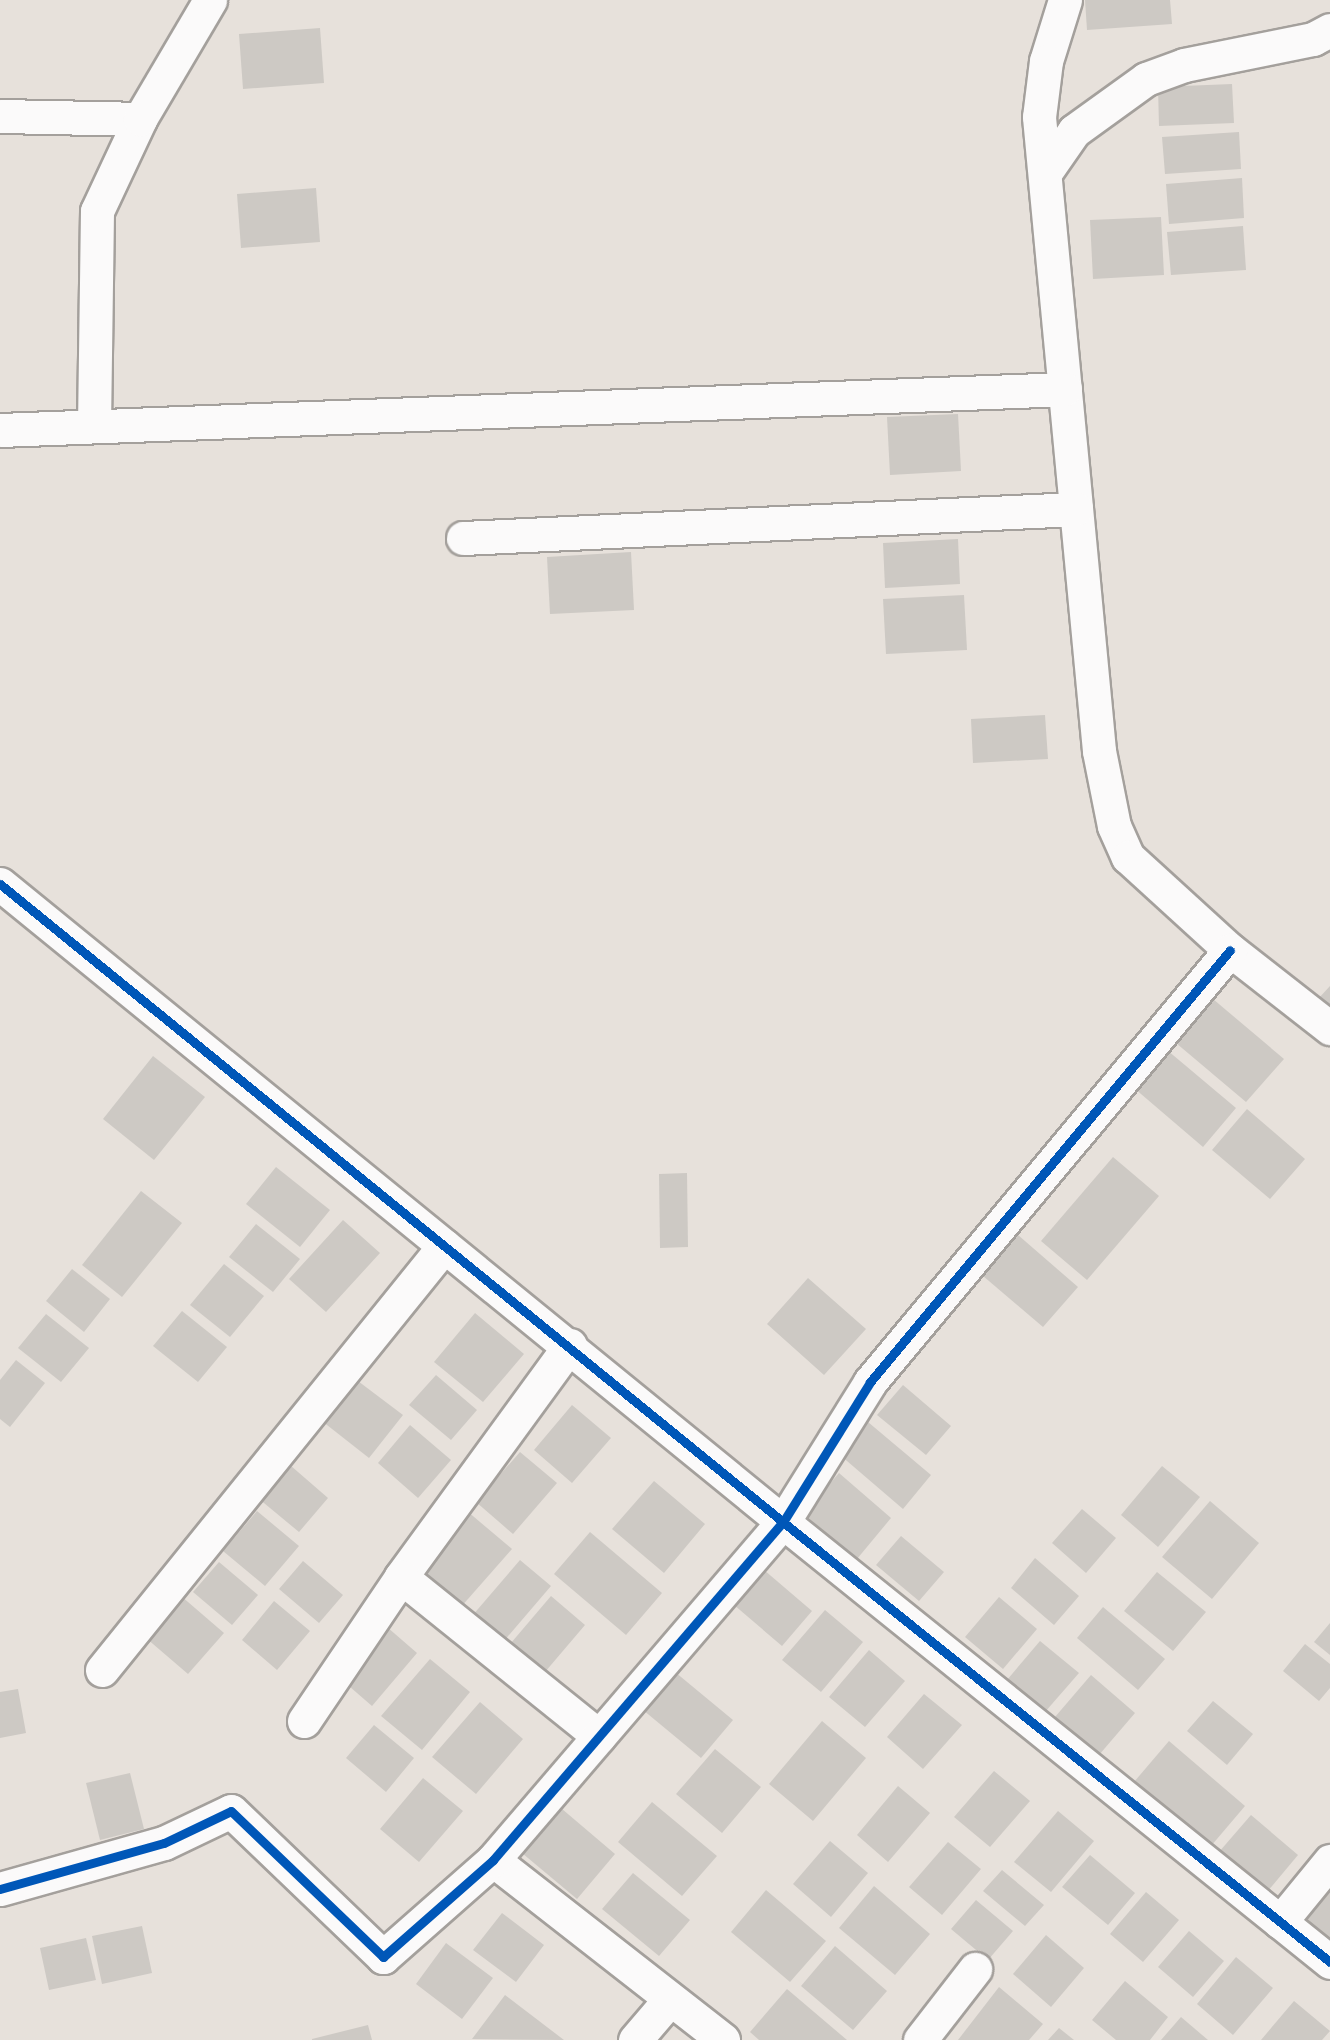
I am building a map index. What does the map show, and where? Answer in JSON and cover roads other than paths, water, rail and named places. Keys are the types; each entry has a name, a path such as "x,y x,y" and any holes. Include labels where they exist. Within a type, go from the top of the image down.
{"street":[{"path":"94,426 97,211 140,119 211,0"},
{"path":"1065,0 1046,61 1039,117 1098,751 1114,826 1128,857 1230,950 1330,1028"},
{"path":"1045,173 1074,131 1146,79 1184,65 1312,39 1330,30"},
{"path":"0,116 140,119"},
{"path":"0,430 1065,389"},
{"path":"463,538 1076,509"},
{"path":"0,884 444,1246 570,1345 783,1522 1330,1962"},
{"path":"0,1889 164,1843 231,1811 383,1957 493,1860 783,1522 870,1382 1230,950"},
{"path":"102,1670 444,1246"},
{"path":"304,1721 401,1577 570,1345"},
{"path":"401,1577 599,1737"},
{"path":"493,1860 723,2040"},
{"path":"1280,1922 1330,1861"},
{"path":"920,2040 975,1969"},
{"path":"635,2040 670,1999"}]}
